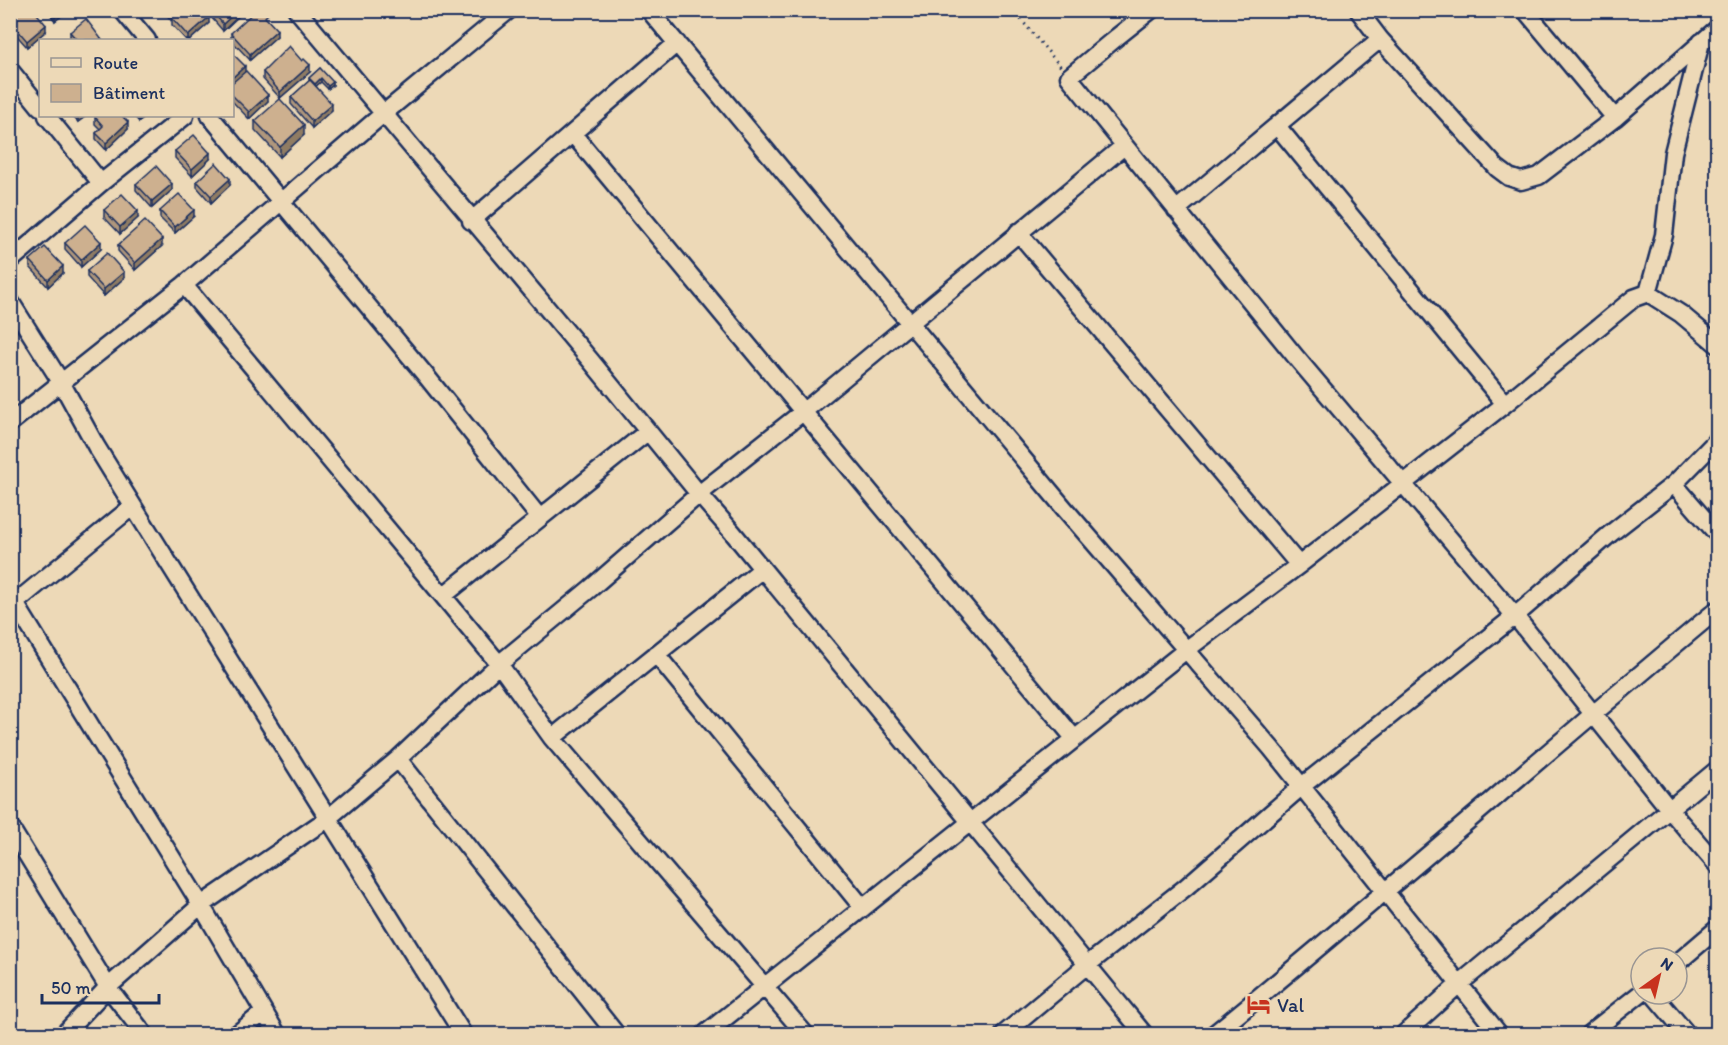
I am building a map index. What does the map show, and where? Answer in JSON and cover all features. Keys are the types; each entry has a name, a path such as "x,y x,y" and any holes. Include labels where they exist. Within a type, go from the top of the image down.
{"street":[{"path":"122,10 146,39"},
{"path":"297,10 471,221 591,361 1144,1035"},
{"path":"10,423 184,285 281,200 509,10"},
{"path":"649,10 910,323 1302,786 1499,1035"},
{"path":"1152,10 1069,77 1295,356 1515,616 1669,809 1718,866"},
{"path":"1358,10 1380,39 1497,168 1509,177 1521,181 1539,176 1616,118 1718,28"},
{"path":"1525,10 1616,118"},
{"path":"1176,210 1380,39"},
{"path":"1648,293 1664,235 1672,153 1701,42"},
{"path":"471,221 676,43"},
{"path":"10,70 39,106"},
{"path":"48,117 101,183"},
{"path":"10,261 101,183 184,117"},
{"path":"211,117 539,517"},
{"path":"1277,126 1505,404"},
{"path":"573,134 1074,738"},
{"path":"64,1035 108,987 201,905 327,819 398,759 499,664 699,494 804,411 1124,146"},
{"path":"1018,232 1299,565"},
{"path":"184,285 270,385 499,664 552,738 805,1035"},
{"path":"1648,293 1681,314 1718,345"},
{"path":"705,1035 971,824 1074,738 1404,484 1634,298 1648,293"},
{"path":"10,301 61,382 96,446 456,1032"},
{"path":"443,596 647,432"},
{"path":"1004,1035 1087,965 1186,887 1302,786 1515,616 1674,484 1718,439"},
{"path":"1674,484 1716,533"},
{"path":"134,506 13,605 201,905 277,1035"},
{"path":"552,738 761,570"},
{"path":"1214,1035 1386,892 1592,713 1718,609"},
{"path":"656,654 863,908"},
{"path":"398,759 616,1035"},
{"path":"1404,1035 1459,984 1718,770"},
{"path":"10,827 108,987 144,1035"},
{"path":"1689,953 1718,928"},
{"path":"1589,1035 1629,1003"},
{"path":"1663,1006 1687,1035"},
{"path":"237,1035 264,1012"}],"path":[{"path":"1013,10 1069,77"}],"building":[{"path":"22,10 34,10 46,25 27,41 10,21"},
{"path":"180,10 203,10 209,17 188,36 172,18"},
{"path":"211,10 238,10 223,24"},
{"path":"256,10 265,10 268,14 265,17 277,30 250,54 231,33"},
{"path":"86,19 101,39 76,39 70,32"},
{"path":"289,46 302,61 304,59 310,65 280,92 263,72"},
{"path":"234,55 245,66 234,76"},
{"path":"320,68 333,82 328,86 321,78 315,84 309,78"},
{"path":"246,71 268,95 249,112 234,97 234,81"},
{"path":"310,80 332,104 312,121 291,97"},
{"path":"280,99 304,125 280,147 255,121"},
{"path":"95,117 123,117 128,122 106,143 96,133 103,126"},
{"path":"194,135 210,153 192,169 175,151"},
{"path":"216,163 230,179 211,196 197,181"},
{"path":"156,166 172,184 152,201 136,184"},
{"path":"122,194 138,211 120,227 104,210"},
{"path":"179,194 194,210 175,227 160,211"},
{"path":"145,221 162,239 135,263 118,245"},
{"path":"85,225 101,242 81,260 65,243"},
{"path":"45,247 63,266 48,280 30,260"},
{"path":"107,253 124,272 104,289 87,271"}],"place":[{"name":"Val","path":"1259,1005"}]}
